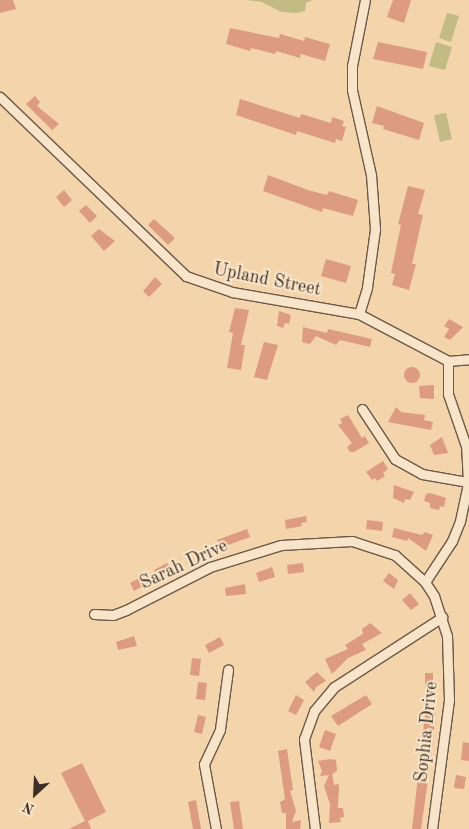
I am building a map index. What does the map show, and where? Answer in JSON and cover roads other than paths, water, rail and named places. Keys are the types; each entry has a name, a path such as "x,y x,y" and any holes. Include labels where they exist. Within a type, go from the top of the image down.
{"street":[{"path":"359,314 367,287 374,229 371,175 352,90 352,66 365,0"},
{"name":"Upland Street","path":"0,97 186,276 232,292 359,314 448,361"},
{"path":"426,582 454,535 468,482 466,446 448,394 448,361 469,359"},
{"path":"362,409 395,459 422,474 468,482"},
{"name":"Sarah Drive","path":"94,614 112,615 126,610 210,567 281,545 335,541 366,544 395,555 426,582"},
{"name":"Sophia Drive","path":"426,582 442,617 447,636 449,700 432,829"},
{"path":"315,829 304,739 314,711 334,687 442,617"},
{"path":"216,829 204,764 220,729 228,670"}]}
